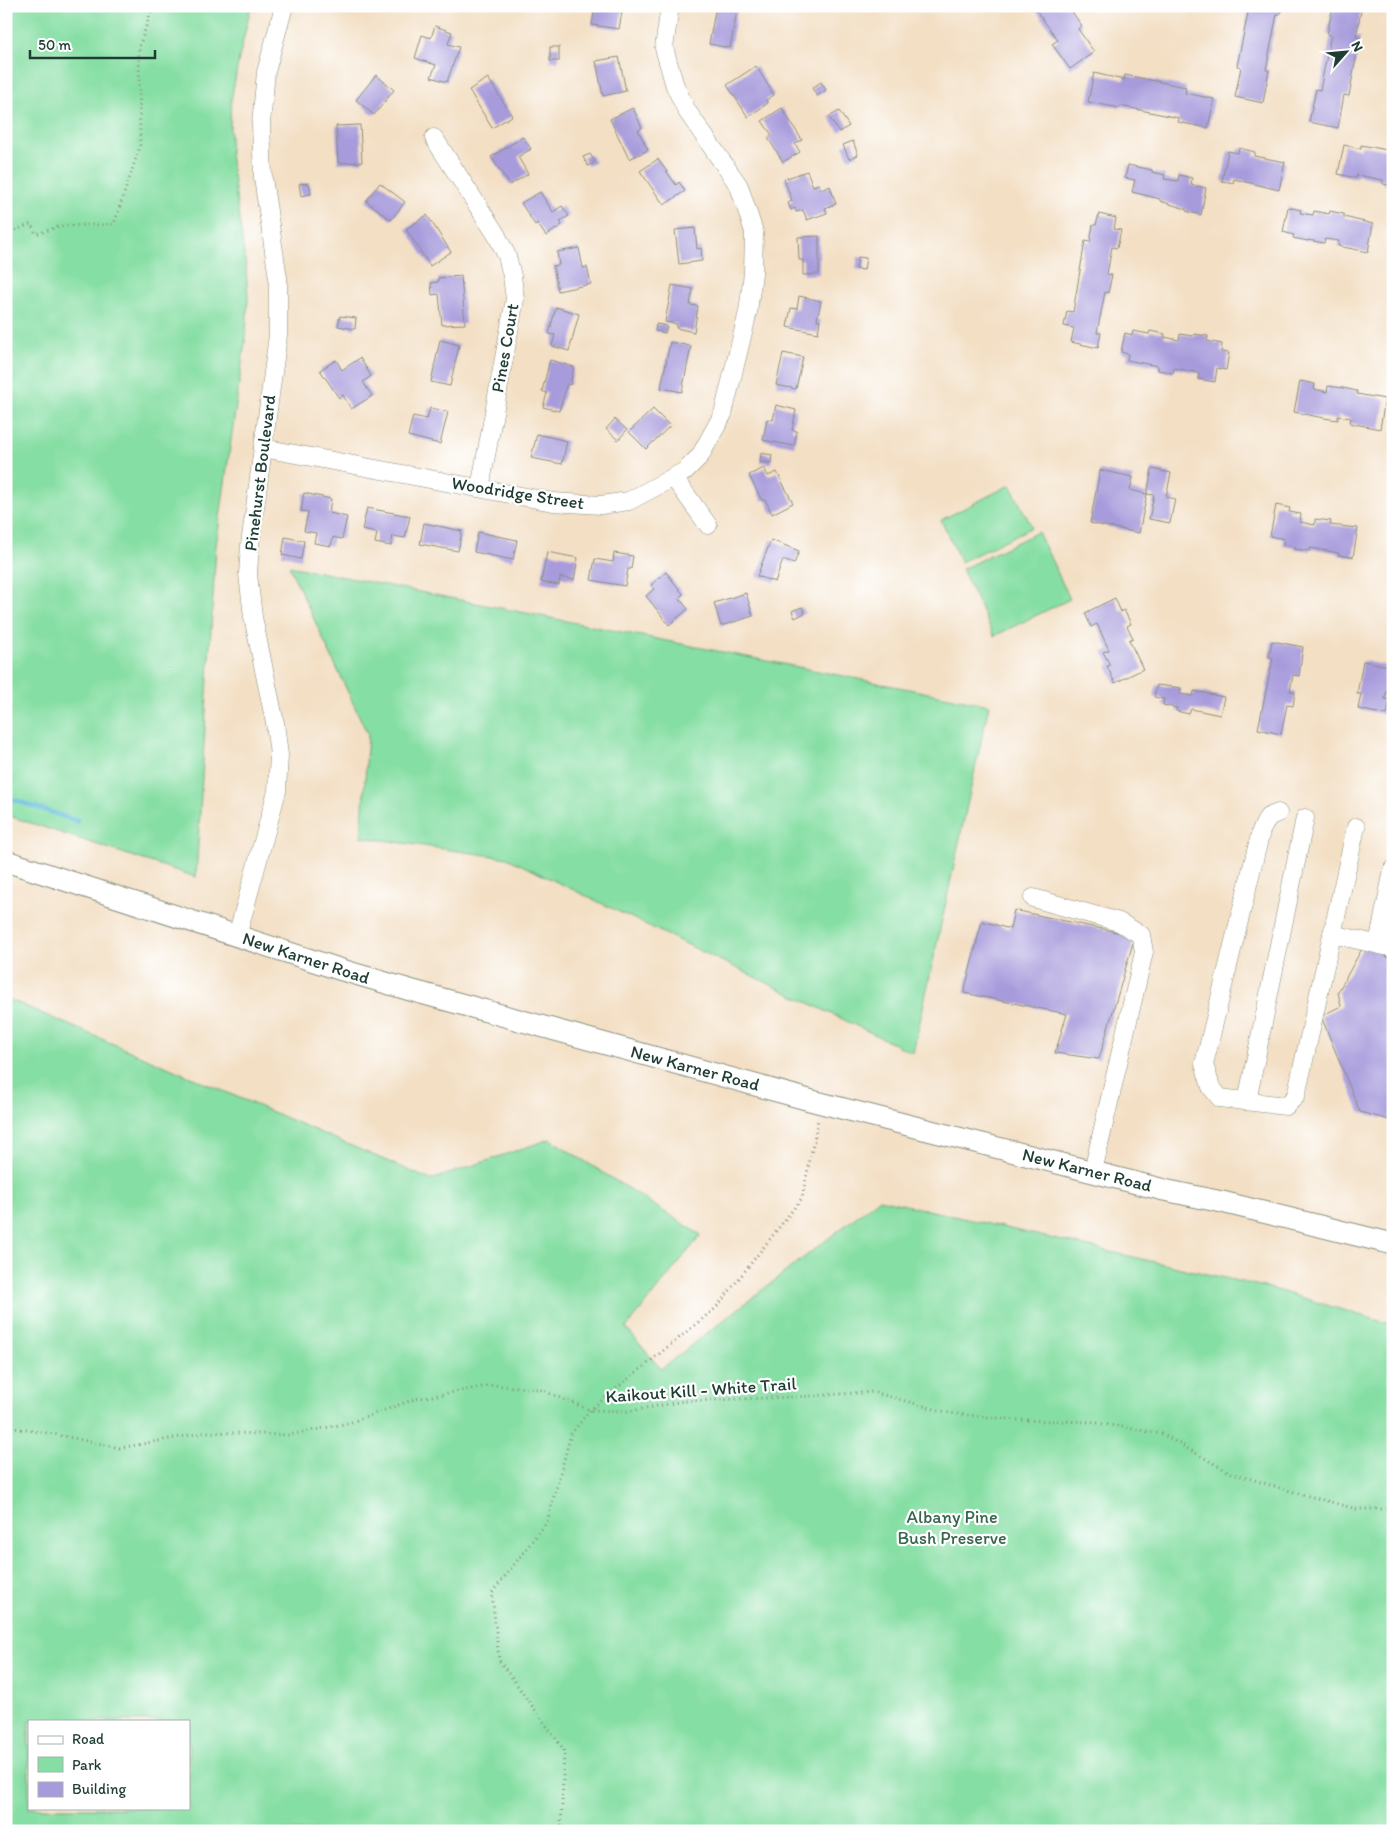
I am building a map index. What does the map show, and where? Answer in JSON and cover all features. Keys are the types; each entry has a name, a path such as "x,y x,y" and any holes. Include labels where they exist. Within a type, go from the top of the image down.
{"main road":[{"name":"New Karner Road","path":"6,861 342,970 410,990 821,1103 1392,1244"}],"street":[{"name":"Pinehurst Boulevard","path":"237,936 278,782 279,755 275,723 253,618 248,574 250,545 278,335 278,278 263,178 261,124 266,72 284,6"},
{"name":"Woodridge Street","path":"263,448 553,502 601,505 629,501 674,478 685,471 700,456 723,414 748,312 753,273 754,232 739,186 687,111 675,86 664,48 670,6"},
{"name":"Pines Court","path":"434,138 496,234 507,256 512,276 515,299 480,488"},
{"path":"674,478 708,525"},
{"path":"1278,812 1268,817 1261,831 1204,1064 1211,1086 1220,1098 1286,1106 1296,1096 1356,827"},
{"path":"1247,1102 1305,818"},
{"path":"1332,934 1386,946 1393,870"},
{"path":"1032,898 1119,922 1141,935 1144,952 1093,1171"}],"path":[{"path":"6,234 31,224 36,234 61,226 114,224 140,146 139,47 154,6"},
{"path":"561,1831 564,1750 499,1660 492,1593 547,1522 571,1434 590,1410 716,1308 802,1198 821,1103"},
{"name":"Kaikout Kill - White Trail","path":"6,1427 54,1434 120,1448 207,1432 288,1434 349,1423 415,1399 493,1384 539,1389 590,1410 630,1411 684,1401 794,1398 873,1392 949,1413 1018,1420 1092,1422 1162,1434 1229,1472 1276,1488 1356,1509 1393,1509"}],"green space":[{"path":"6,6 251,6 231,101 230,123 230,154 246,268 248,298 246,335 216,546 196,877 6,815"},
{"path":"1010,485 1032,527 961,562 941,520"},
{"path":"1038,532 1070,599 994,636 962,569"},
{"path":"289,566 989,705 913,1053 507,858 361,837 368,735"},
{"name":"Albany Pine Bush Preserve","path":"6,998 431,1180 550,1139 701,1235 626,1328 661,1369 879,1199 1273,1289 1393,1325 1393,1831 6,1831"}],"building":[{"path":"595,6 623,6 619,29 592,25"},
{"path":"716,6 737,11 730,48 709,44"},
{"path":"1033,6 1068,6 1082,26 1078,29 1094,52 1070,69 1052,44 1058,40"},
{"path":"1253,6 1282,6 1280,14 1277,14 1266,70 1269,70 1263,103 1235,97 1241,67 1237,66 1249,8 1253,9"},
{"path":"1333,6 1362,6 1356,37 1360,37 1349,96 1344,95 1338,128 1309,122 1316,89 1320,90 1331,35 1327,34"},
{"path":"435,26 452,32 448,44 459,47 447,82 431,77 436,65 415,58 422,35 431,38"},
{"path":"550,47 559,47 559,61 550,61"},
{"path":"619,57 626,91 603,96 596,61"},
{"path":"756,66 774,95 766,100 768,103 748,117 727,85"},
{"path":"1094,73 1124,80 1125,75 1186,87 1185,93 1214,99 1208,128 1178,122 1179,118 1121,106 1120,108 1088,102"},
{"path":"376,75 394,90 374,115 356,100"},
{"path":"488,78 512,116 492,128 469,90"},
{"path":"821,82 826,90 817,96 812,88"},
{"path":"633,108 642,128 638,130 648,150 629,159 610,119"},
{"path":"782,108 802,140 795,144 800,152 783,162 768,138 772,135 762,121"},
{"path":"839,111 849,126 839,132 829,117"},
{"path":"360,125 362,162 338,163 336,126"},
{"path":"523,137 531,149 518,157 528,174 510,185 491,157"},
{"path":"853,141 858,155 849,159 843,145"},
{"path":"1344,145 1361,149 1361,145 1392,151 1393,186 1383,184 1383,180 1357,175 1356,178 1338,174"},
{"path":"1239,148 1255,152 1254,156 1285,162 1279,190 1234,179 1233,183 1222,181 1228,151 1238,153"},
{"path":"590,154 595,162 588,166 583,157"},
{"path":"658,159 676,185 679,182 685,191 664,205 640,171"},
{"path":"1128,165 1165,175 1164,179 1178,181 1179,175 1192,178 1191,185 1206,188 1201,215 1160,201 1160,199 1132,192 1135,180 1125,178"},
{"path":"807,171 813,186 819,184 821,190 830,186 836,204 825,208 827,213 807,220 803,210 796,212 795,208 791,210 788,203 792,201 784,179"},
{"path":"309,183 311,194 301,196 299,184"},
{"path":"380,183 405,202 391,220 366,201"},
{"path":"540,192 553,212 562,206 569,216 560,221 562,225 546,236 537,223 535,225 521,203"},
{"path":"1288,207 1301,210 1300,213 1313,215 1314,211 1329,214 1330,211 1344,214 1344,217 1373,224 1368,252 1338,246 1339,241 1325,239 1324,243 1293,238 1294,235 1283,232"},
{"path":"1099,214 1116,218 1114,229 1121,230 1117,248 1112,247 1107,274 1112,275 1108,293 1105,292 1097,333 1101,333 1098,348 1071,342 1074,328 1064,326 1067,311 1073,312 1085,241 1090,242 1093,225 1096,225"},
{"path":"427,215 451,252 430,266 406,229"},
{"path":"695,228 697,249 701,248 702,261 679,264 675,230"},
{"path":"819,236 819,274 803,275 803,260 799,260 798,237"},
{"path":"579,248 583,268 587,267 591,284 558,291 553,266 559,265 557,252"},
{"path":"858,257 866,258 864,270 856,269"},
{"path":"461,276 465,324 442,325 439,294 432,295 431,283 438,282 438,278"},
{"path":"672,285 693,289 690,305 698,306 694,332 676,328 677,324 665,322"},
{"path":"799,296 821,301 817,320 820,320 818,333 787,327 791,308 797,309"},
{"path":"556,307 579,314 569,351 552,346 555,335 549,334"},
{"path":"340,316 356,318 355,329 338,326"},
{"path":"656,324 667,326 665,333 655,331"},
{"path":"1133,331 1149,334 1150,331 1165,334 1164,337 1179,340 1180,334 1208,336 1207,341 1222,344 1221,352 1229,353 1226,370 1217,368 1215,382 1198,379 1199,373 1174,368 1173,373 1158,370 1158,366 1127,360 1128,354 1121,352 1125,333 1132,335"},
{"path":"440,340 459,345 450,386 431,382"},
{"path":"670,342 691,346 682,392 661,388"},
{"path":"783,353 803,357 796,389 776,385"},
{"path":"360,358 371,376 363,382 372,396 351,409 343,395 339,398 320,370 336,360 342,370"},
{"path":"550,360 574,367 570,385 567,384 559,411 543,407 547,393 542,391"},
{"path":"1300,381 1315,384 1314,389 1327,392 1328,386 1357,391 1357,394 1385,399 1380,429 1350,423 1351,418 1338,416 1338,420 1294,412"},
{"path":"776,405 796,410 792,430 797,431 794,446 763,440 767,419 773,420"},
{"path":"430,408 448,412 440,444 408,436 413,416 427,419"},
{"path":"653,409 670,426 646,449 629,432"},
{"path":"615,419 627,430 618,440 606,429"},
{"path":"537,434 567,441 562,464 531,458"},
{"path":"761,453 772,455 771,463 760,462"},
{"path":"764,468 768,476 777,472 793,503 772,514 765,499 762,501 749,475"},
{"path":"1152,469 1171,473 1166,497 1175,499 1170,523 1149,519 1154,495 1147,494"},
{"path":"1100,470 1133,477 1130,490 1147,494 1139,533 1090,523"},
{"path":"304,493 331,499 329,513 347,517 342,539 333,537 331,546 314,543 316,533 304,531 308,512 301,511"},
{"path":"1390,503 1393,503 1393,524 1387,523"},
{"path":"1276,505 1290,508 1289,512 1301,514 1300,522 1315,525 1315,519 1331,521 1330,525 1358,528 1353,557 1310,548 1310,551 1295,549 1295,547 1283,545 1284,539 1270,536"},
{"path":"367,508 410,516 405,538 393,536 391,546 375,543 377,533 362,530"},
{"path":"424,523 462,531 458,551 420,544"},
{"path":"478,532 517,540 513,560 474,552"},
{"path":"285,537 304,541 301,559 282,555"},
{"path":"771,540 799,551 794,564 783,560 775,582 757,576"},
{"path":"547,552 578,558 574,580 560,577 559,585 541,582"},
{"path":"614,553 633,556 625,586 591,580 595,559 613,562"},
{"path":"666,572 683,594 679,598 688,609 669,625 646,596 654,589 651,585"},
{"path":"746,593 753,616 721,626 714,603"},
{"path":"1115,598 1121,612 1124,610 1131,624 1127,626 1133,638 1129,640 1143,669 1115,683 1107,666 1110,665 1103,652 1109,650 1097,624 1091,627 1085,613"},
{"path":"802,607 805,613 795,618 792,611"},
{"path":"1272,641 1303,647 1299,676 1293,675 1290,691 1295,692 1293,706 1287,705 1281,734 1258,729 1273,658 1269,657"},
{"path":"1363,661 1393,667 1391,685 1388,685 1385,699 1390,700 1387,715 1358,709 1361,694 1357,694"},
{"path":"1157,685 1181,688 1180,694 1193,696 1194,691 1224,697 1220,715 1191,709 1189,714 1176,711 1177,708 1163,705 1164,699 1154,697"},
{"path":"1014,910 1135,936 1099,1059 1055,1053 1067,1014 964,993 982,921 1010,929"},
{"path":"1364,945 1393,960 1393,1121 1360,1112 1321,1016 1341,1006 1338,992"}],"waterway":[{"path":"6,797 77,821"}]}
